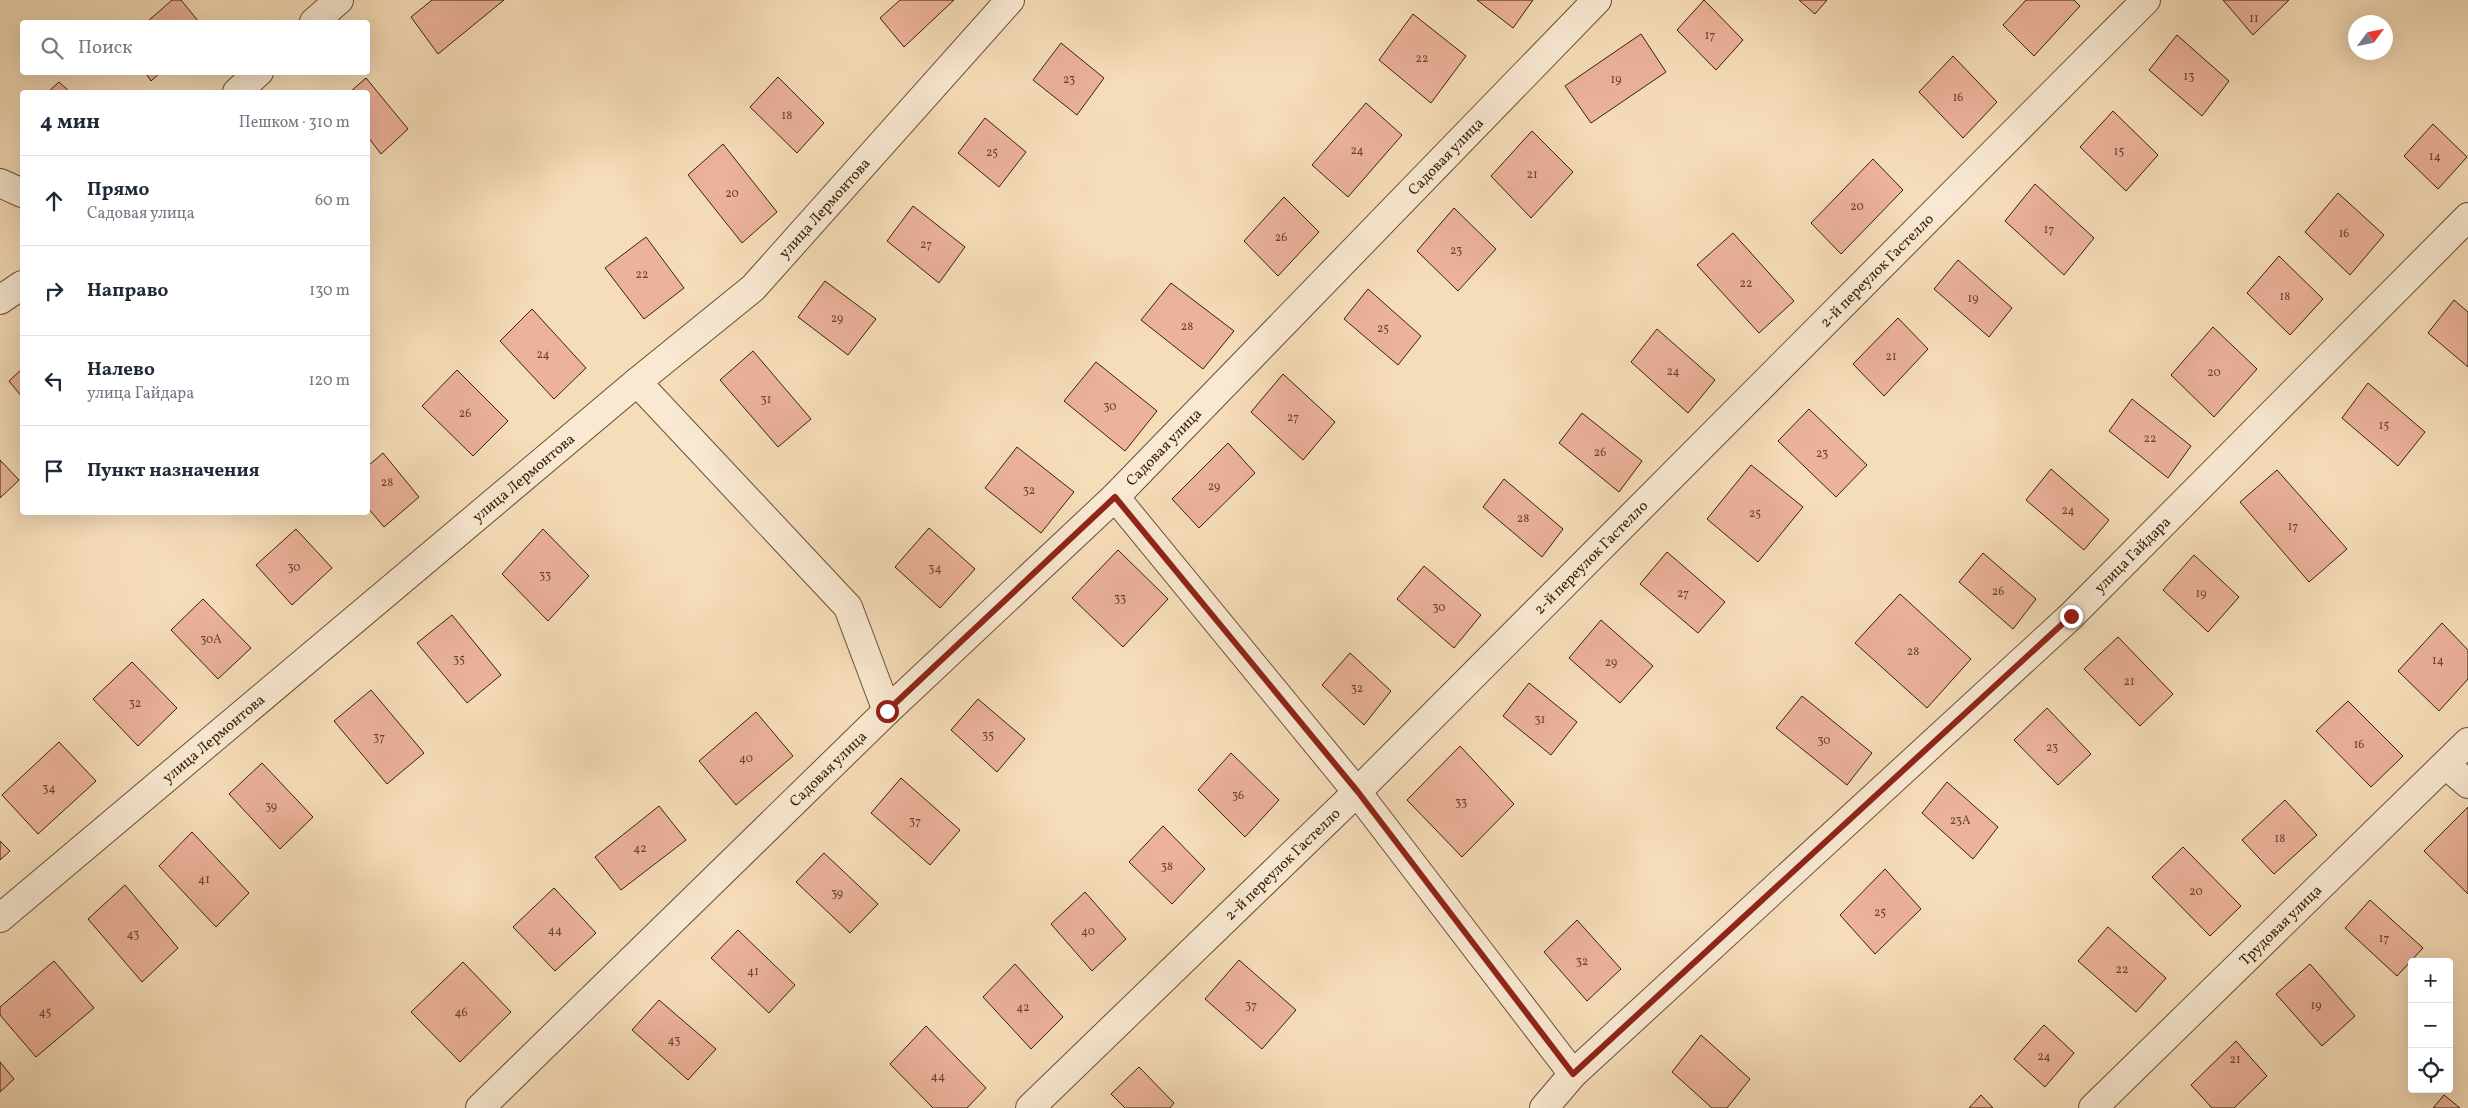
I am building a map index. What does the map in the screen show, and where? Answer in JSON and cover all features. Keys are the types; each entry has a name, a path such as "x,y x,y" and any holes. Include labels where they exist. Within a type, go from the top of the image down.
{"street":[{"path":"316,20 339,0"},
{"name":"улица Лермонтова","path":"0,918 637,382 753,288 1010,0"},
{"name":"Садовая улица","path":"480,1108 887,711 1115,497 1597,0"},
{"name":"2-й переулок Гастелло","path":"1030,1108 1358,792 2146,0"},
{"path":"239,90 256,75"},
{"path":"0,182 20,192"},
{"name":"улица Гайдара","path":"1544,1108 1573,1074 2071,616 2468,217"},
{"path":"0,300 20,286"},
{"path":"637,382 848,607 887,711"},
{"path":"1115,497 1358,792 1573,1074"},
{"name":"Трудовая улица","path":"2093,1108 2468,742"},
{"path":"2446,765 2468,784"}],"building":[{"path":"172,0 181,0 197,20 149,20"},
{"path":"432,0 504,0 438,54 411,17"},
{"path":"900,0 954,0 904,47 880,18"},
{"path":"1477,0 1533,0 1513,28"},
{"path":"1704,0 1743,40 1716,70 1677,30"},
{"path":"1799,0 1827,0 1815,14"},
{"path":"2026,0 2074,0 2080,6 2034,56 2003,25"},
{"path":"2223,0 2289,0 2253,35"},
{"path":"1413,14 1466,56 1431,103 1379,60"},
{"path":"1641,34 1666,72 1591,123 1565,86"},
{"path":"2177,35 2229,81 2202,116 2149,70"},
{"path":"1061,43 1104,78 1077,115 1033,80"},
{"path":"1953,56 1997,102 1963,138 1919,92"},
{"path":"147,75 158,75 151,81"},
{"path":"778,77 824,123 797,153 750,107"},
{"path":"366,78 408,129 381,154 370,140 370,90 352,90"},
{"path":"59,82 68,90 50,90"},
{"path":"1366,103 1402,135 1348,197 1312,165"},
{"path":"2113,111 2158,155 2126,191 2080,147"},
{"path":"985,118 1026,152 999,187 958,153"},
{"path":"2433,124 2467,157 2438,189 2404,156"},
{"path":"1532,131 1573,172 1531,218 1491,176"},
{"path":"723,144 777,212 742,243 688,175"},
{"path":"1873,159 1903,190 1841,254 1811,223"},
{"path":"2035,184 2094,238 2064,275 2005,221"},
{"path":"2338,193 2384,235 2350,275 2305,232"},
{"path":"1284,197 1319,232 1278,276 1244,241"},
{"path":"913,206 965,247 939,283 887,241"},
{"path":"1454,208 1496,249 1458,291 1417,251"},
{"path":"1733,233 1794,301 1759,333 1697,265"},
{"path":"646,237 684,288 644,319 605,268"},
{"path":"2279,256 2323,299 2290,335 2247,293"},
{"path":"1958,260 2012,308 1989,337 1934,289"},
{"path":"825,281 876,319 848,355 798,317"},
{"path":"1171,283 1234,331 1203,369 1141,320"},
{"path":"1368,289 1421,336 1398,365 1344,319"},
{"path":"2454,300 2468,312 2468,367 2428,333"},
{"path":"532,309 586,368 554,399 500,341"},
{"path":"1898,318 1928,349 1884,396 1853,364"},
{"path":"2213,327 2257,369 2214,417 2171,375"},
{"path":"1657,329 1715,380 1688,413 1631,362"},
{"path":"753,351 811,419 778,447 720,380"},
{"path":"1096,362 1157,411 1125,451 1064,401"},
{"path":"457,370 508,421 473,456 422,406"},
{"path":"20,371 20,395 9,381"},
{"path":"1283,374 1335,422 1303,460 1251,412"},
{"path":"2368,383 2425,432 2398,466 2342,418"},
{"path":"2132,399 2191,446 2168,478 2109,431"},
{"path":"1809,409 1867,465 1836,497 1778,441"},
{"path":"1582,413 1642,461 1619,492 1559,443"},
{"path":"1228,443 1255,473 1199,528 1172,499"},
{"path":"1017,447 1074,492 1041,533 985,488"},
{"path":"383,453 419,497 384,527 370,510 370,464"},
{"path":"0,460 19,480 0,498"},
{"path":"1751,465 1803,507 1758,562 1707,519"},
{"path":"2051,469 2109,520 2084,550 2026,500"},
{"path":"2277,470 2347,549 2309,582 2240,502"},
{"path":"1504,479 1563,529 1542,557 1483,507"},
{"path":"929,528 975,569 940,608 895,567"},
{"path":"296,529 332,568 292,605 256,565"},
{"path":"543,529 589,576 548,621 502,574"},
{"path":"1118,550 1168,599 1123,647 1072,598"},
{"path":"1667,552 1725,602 1698,633 1640,584"},
{"path":"1983,553 2036,599 2013,629 1959,582"},
{"path":"2194,555 2239,597 2208,632 2163,590"},
{"path":"1424,566 1481,615 1454,648 1397,599"},
{"path":"1900,594 1971,659 1927,708 1855,643"},
{"path":"203,599 251,648 218,679 171,630"},
{"path":"452,615 501,675 467,703 417,643"},
{"path":"1601,620 1653,666 1620,703 1569,658"},
{"path":"2442,623 2468,650 2468,679 2439,711 2398,671"},
{"path":"2118,637 2173,694 2140,726 2084,669"},
{"path":"1350,653 1391,691 1364,725 1322,685"},
{"path":"132,662 177,708 138,746 93,699"},
{"path":"1529,683 1577,722 1551,755 1503,716"},
{"path":"371,690 424,753 387,784 334,721"},
{"path":"1802,696 1872,753 1847,785 1776,728"},
{"path":"978,699 1025,739 997,772 951,730"},
{"path":"2348,701 2403,756 2371,787 2316,731"},
{"path":"2047,708 2091,754 2058,785 2014,740"},
{"path":"756,712 793,756 736,805 699,761"},
{"path":"59,742 96,781 38,834 2,795"},
{"path":"1460,746 1514,804 1462,857 1407,800"},
{"path":"1231,753 1279,800 1245,837 1198,790"},
{"path":"262,763 313,817 280,849 229,794"},
{"path":"901,778 960,830 930,865 871,813"},
{"path":"1947,782 1998,827 1973,859 1922,813"},
{"path":"2285,800 2317,835 2274,874 2242,840"},
{"path":"659,806 686,840 621,890 595,857"},
{"path":"2468,807 2468,894 2424,851"},
{"path":"1163,826 1205,869 1172,904 1129,862"},
{"path":"192,832 249,893 216,927 159,866"},
{"path":"0,841 10,851 0,860"},
{"path":"2183,847 2241,906 2210,936 2152,877"},
{"path":"824,853 878,904 850,933 796,882"},
{"path":"1885,869 1921,909 1875,954 1840,915"},
{"path":"125,885 178,948 142,982 88,919"},
{"path":"554,888 596,933 555,971 513,927"},
{"path":"1085,892 1126,939 1092,971 1051,924"},
{"path":"2370,900 2423,948 2414,958 2408,958 2408,964 2397,976 2345,928"},
{"path":"1577,920 1621,969 1587,1001 1544,952"},
{"path":"2108,927 2166,978 2136,1012 2078,961"},
{"path":"738,930 795,985 769,1013 711,958"},
{"path":"1239,960 1296,1010 1262,1049 1205,999"},
{"path":"54,961 94,1008 36,1057 0,1015 0,1007"},
{"path":"463,962 511,1012 460,1062 411,1012"},
{"path":"1015,964 1063,1017 1031,1049 983,997"},
{"path":"2310,964 2355,1016 2322,1046 2276,994"},
{"path":"659,1000 716,1049 688,1080 632,1030"},
{"path":"2044,1025 2074,1053 2045,1087 2014,1059"},
{"path":"926,1026 986,1088 967,1108 933,1108 890,1064"},
{"path":"1701,1035 1750,1079 1727,1108 1712,1108 1672,1072"},
{"path":"2236,1041 2267,1076 2234,1108 2212,1108 2191,1085"},
{"path":"0,1062 14,1079 0,1092"},
{"path":"1139,1067 1174,1103 1170,1108 1125,1108 1111,1094"},
{"path":"1981,1095 1993,1108 1969,1108"},
{"path":"2444,1095 2460,1108 2433,1108"}],"route":[{"path":"887,711 1115,497 1358,792 1573,1074 2071,616"}]}
